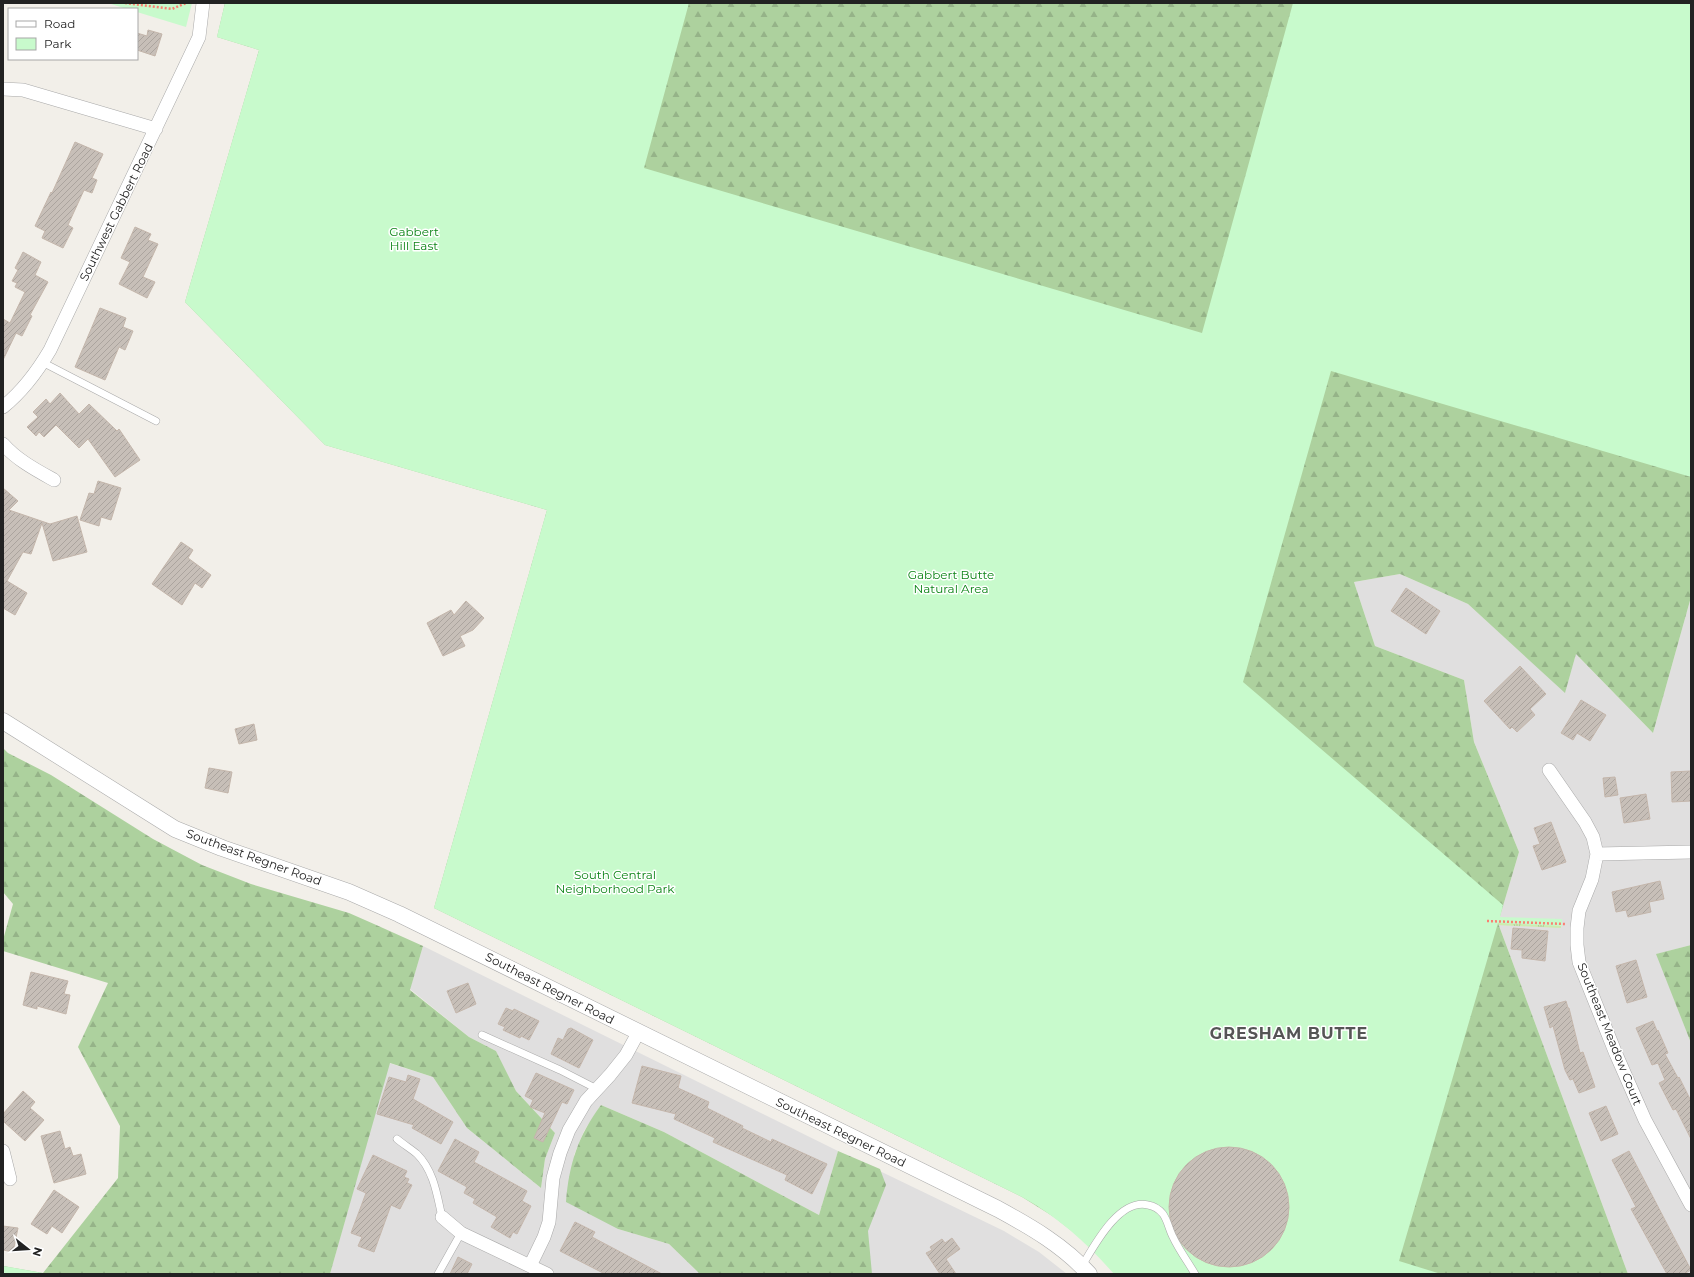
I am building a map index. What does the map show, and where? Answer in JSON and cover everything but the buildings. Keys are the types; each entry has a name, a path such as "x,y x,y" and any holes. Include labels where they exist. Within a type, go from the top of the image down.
{"street":[{"name":"Southwest Gabbert Road","path":"3,407 23,389 50,350 199,37 203,3"},
{"path":"3,89 23,90 156,129"},
{"path":"3,444 10,453 54,480"},
{"name":"Southeast Regner Road","path":"3,721 175,829 222,848 349,892 399,914 998,1209 1051,1240 1085,1270"},
{"name":"Southeast Meadow Court","path":"1549,770 1585,822 1593,837 1597,854 1592,879 1580,911 1577,925 1579,962 1616,1054 1645,1120 1691,1205"},
{"path":"1597,854 1691,852"},
{"path":"530,1266 544,1237 549,1222 553,1178 560,1153 577,1115 586,1101 626,1055 638,1033"},
{"path":"3,1151 10,1179"},
{"path":"442,1217 461,1233 547,1274"}],"lane":[{"path":"42,362 156,421"},
{"path":"482,1035 560,1070 597,1089"},
{"path":"397,1139 417,1155 428,1168 435,1183 442,1217"},
{"path":"1085,1270 1094,1246 1114,1219 1130,1207 1138,1204 1146,1204 1156,1207 1164,1215 1173,1237 1195,1274"},
{"path":"438,1274 461,1233"}],"path":[{"path":"125,3 172,9 186,3"},
{"path":"1487,921 1577,925"}],"shaded area":[{"path":"1400,574 1468,604 1565,692 1576,654 1653,733 1691,597 1691,945 1657,954 1691,1043 1691,1274 1628,1274 1498,923 1519,852 1474,742 1464,680 1375,646 1354,582"},
{"path":"423,946 838,1151 819,1215 664,1132 601,1105 584,1131 574,1155 618,1229 669,1244 700,1274 330,1274 389,1063 433,1077 467,1128 541,1188 545,1159 555,1133 516,1091 496,1051 469,1037 410,989"},
{"path":"859,1161 1004,1231 1039,1252 1067,1274 825,1274"}],"green space":[{"path":"108,3 192,3 186,27 138,12 138,8 124,8"},
{"name":"Gabbert Butte Natural Area","path":"225,3 1691,3 1691,597 1653,733 1576,654 1565,693 1468,604 1400,574 1354,582 1375,646 1464,680 1474,742 1519,852 1498,923 1628,1274 1275,1274 1078,1236 1054,1217 1022,1197 434,908 547,510 325,445 185,302 259,50 217,37"},
{"name":"Gabbert Butte Natural Area","path":"225,3 689,3 644,168 1202,333 1293,3 1691,3 1691,477 1331,371 1243,682 1503,905 1500,917 1562,919 1562,926 1498,923 1399,1261 1441,1274 1114,1274 1083,1241 1048,1213 1022,1197 434,908 547,510 325,445 185,302 259,50 217,37"},
{"path":"3,748 8,753 51,775 153,839 202,865 251,884 349,913 423,946 410,990 469,1037 496,1051 516,1091 555,1133 545,1159 541,1188 467,1128 433,1077 390,1063 330,1274 3,1274 3,1266 43,1273 118,1178 120,1126 78,1047 108,983 3,951 3,940 13,904 3,892"},
{"path":"1498,918 1561,921 1561,928 1496,925"},
{"path":"1691,945 1691,1043 1656,954"},
{"path":"601,1105 664,1132 819,1215 838,1151 880,1169 886,1185 868,1231 872,1274 700,1274 669,1244 618,1229 566,1202 567,1188 576,1151 586,1128"},
{"path":"3,1266 43,1273 43,1274 3,1274"}],"district":[{"name":"GRESHAM BUTTE","path":"1289,1033"}],"park label":[{"name":"Gabbert Hill East","path":"414,238"},
{"name":"South Central Neighborhood Park","path":"615,881"}]}
